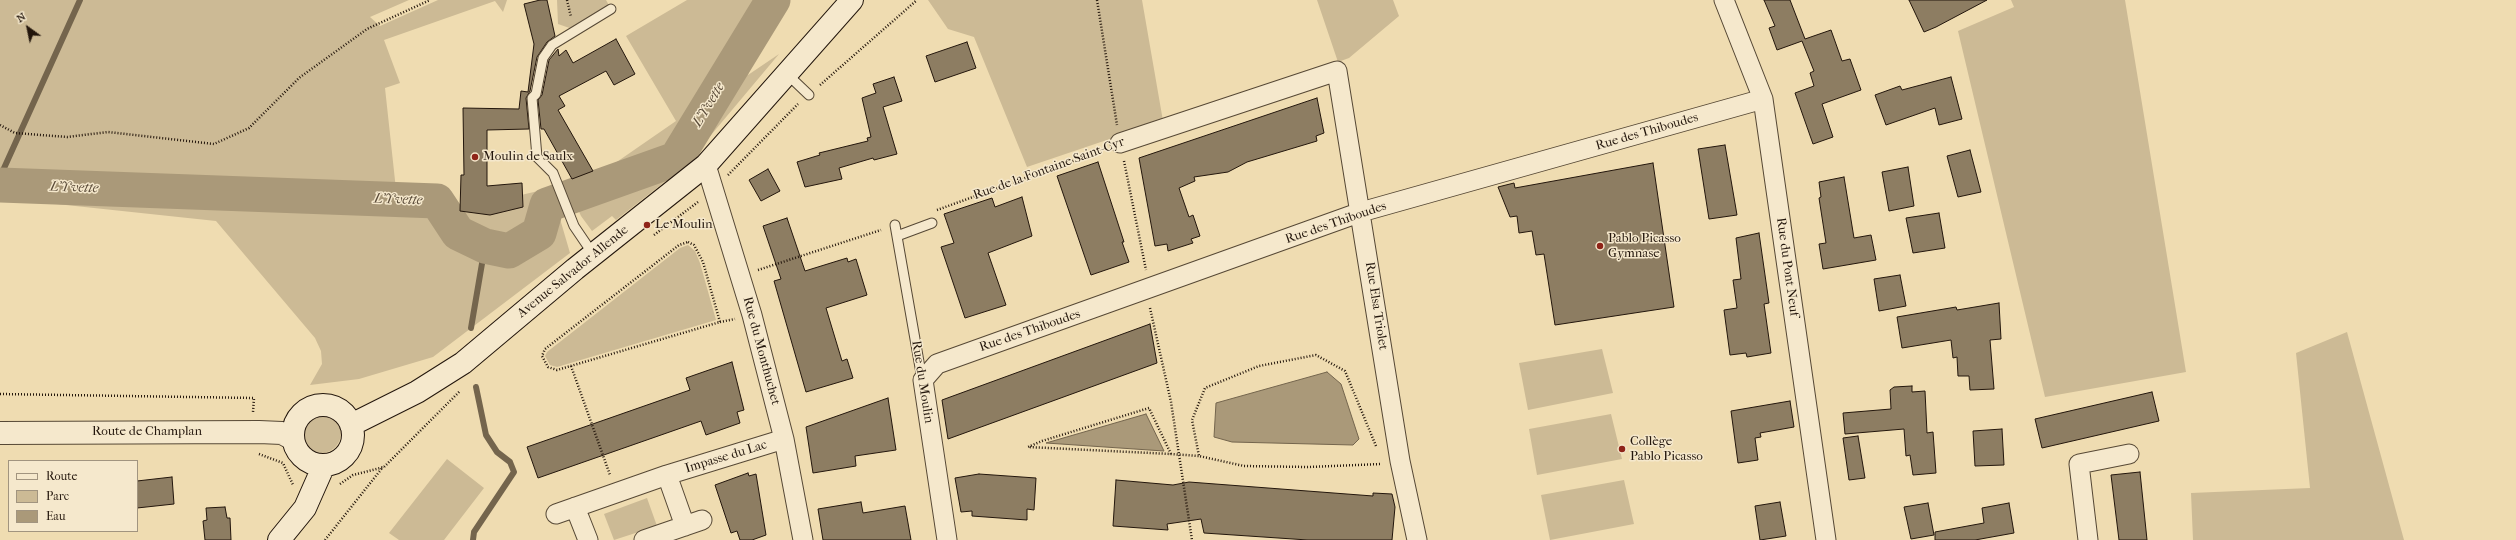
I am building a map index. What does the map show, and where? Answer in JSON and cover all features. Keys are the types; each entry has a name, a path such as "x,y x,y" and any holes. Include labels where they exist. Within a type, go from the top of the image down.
{"main road":[{"name":"Avenue Salvador Allende","path":"351,425 417,392 463,363 593,254 706,165 852,0"},
{"path":"316,406 331,406 340,410 347,417 351,425 352,439 348,452 341,459 324,465 307,461 296,447 293,439 297,420 303,412 316,406"},
{"name":"Route de Champlan","path":"0,433 259,432 282,433 293,439"},
{"path":"279,540 305,508 324,465"}],"street":[{"name":"Rue du Pont Neuf","path":"1724,0 1763,99 1826,540"},
{"name":"Rue de la Fontaine Saint-Cyr","path":"1120,143 1337,71"},
{"name":"Rue Elsa Triolet","path":"1337,71 1361,212 1400,461 1417,540"},
{"name":"Rue des Thiboudes","path":"923,380 937,364 1361,212 1763,99"},
{"name":"Rue du Monthuchet","path":"706,165 752,316 784,439 804,540"},
{"name":"Rue du Moulin","path":"923,380 947,540"},
{"name":"Impasse du Lac","path":"556,514 667,475 784,439"},
{"path":"2088,540 2079,464 2129,454"},
{"name":"Impasse du Lac","path":"644,540 694,523 667,475"},
{"path":"575,507 588,540"}],"lane":[{"path":"593,254 574,226 553,173 537,158 532,98 536,94 543,58 552,45 611,9"},
{"path":"786,74 809,95"},
{"path":"897,236 932,223"},
{"name":"Rue du Moulin","path":"895,225 923,380"}],"path":[{"path":"0,125 15,132 67,137 108,132 214,144 249,128 299,78 367,29 430,0"},
{"path":"1097,0 1120,143"},
{"name":"Rue de la Fontaine Saint-Cyr","path":"933,211 1120,143"},
{"path":"762,269 895,225"},
{"path":"688,242 694,245 703,262 720,322 571,366 552,370 543,360 543,353 679,245 688,242"},
{"path":"1199,456 1192,420 1205,388 1259,366 1316,355 1345,371 1378,453"},
{"path":"571,366 617,493"},
{"path":"0,394 254,398"},
{"path":"1171,402 1192,540"},
{"path":"1171,454 1149,408 1042,441 1028,447 1060,449 1171,454 1178,454 1199,456 1244,466 1308,467 1382,464 1400,461"},
{"path":"1380,459 1382,464"},
{"path":"325,540 384,467"}],"green space":[{"path":"0,0 409,0 370,17 380,26 438,0 507,0 503,12 495,1 384,40 400,83 385,88 398,208 457,210 551,188 570,253 433,357 359,379 310,385 322,364 321,351 315,338 216,221 0,198"},
{"path":"557,0 606,0 613,13 581,32 558,24"},
{"path":"687,0 769,0 748,75 779,54 685,166 616,220 612,216 592,231 581,216 566,184 608,168 676,121 626,36"},
{"path":"928,0 1142,0 1163,121 1027,167 974,37 948,29"},
{"path":"1317,0 1393,0 1399,16 1349,58 1338,62"},
{"path":"2011,0 2125,0 2186,372 2045,397 1958,31 2014,7"},
{"path":"688,245 695,251 700,263 716,320 557,367 550,365 545,356 547,352 680,248"},
{"path":"2347,332 2404,540 2193,540 2191,493 2310,488 2296,353"},
{"path":"1602,349 1613,393 1528,410 1519,363"},
{"path":"321,413 329,415 335,419 339,425 341,433 339,441 335,447 329,451 321,453 313,451 307,447 303,441 301,433 303,425 307,419 313,415"},
{"path":"1611,414 1622,459 1537,475 1529,429"},
{"path":"447,459 484,488 444,540 399,540 389,533"},
{"path":"1624,480 1634,524 1550,540 1541,495"},
{"path":"647,498 657,526 614,540 604,514"}],"water":[{"path":"1327,372 1341,384 1359,439 1353,445 1232,442 1214,437 1216,403"},
{"path":"1146,414 1164,451 1046,443"}],"building":[{"name":"Moulin de Saulx","path":"547,0 555,36 547,42 537,57 530,91 526,98 529,129 487,130 487,186 522,183 523,207 490,215 460,211 461,175 464,175 463,108 519,109 521,91 528,92 534,44 524,4"},
{"path":"1764,0 1790,0 1805,39 1831,30 1842,61 1850,59 1861,90 1822,104 1833,137 1813,144 1795,93 1814,86 1810,73 1814,71 1802,41 1777,50 1769,28 1775,26"},
{"path":"1909,0 1987,0 1924,32"},
{"path":"616,39 635,74 614,85 606,71 559,96 565,106 558,110 593,171 572,179 544,129 541,129 538,100 542,95 549,60 558,49 559,56 566,50 573,63"},
{"path":"967,42 976,68 935,82 926,56"},
{"path":"894,77 902,101 883,107 897,154 874,160 873,158 839,168 842,179 805,187 797,162 820,155 819,153 868,141 867,138 871,137 862,98 876,93 873,84"},
{"path":"1951,77 1962,119 1939,125 1935,108 1886,125 1875,95 1900,86 1902,90"},
{"path":"1317,98 1324,133 1316,136 1317,141 1247,162 1228,172 1194,177 1195,181 1179,188 1189,217 1193,215 1200,236 1191,239 1193,243 1168,251 1167,244 1155,246 1139,158"},
{"path":"1725,145 1737,215 1709,219 1698,149"},
{"path":"1970,150 1981,192 1958,197 1947,156"},
{"path":"1098,162 1129,262 1091,275 1057,176"},
{"name":"Pablo Picasso Gymnase","path":"1653,163 1674,307 1555,325 1544,254 1536,255 1532,231 1519,233 1517,216 1510,217 1498,187 1514,183 1515,188"},
{"path":"1908,167 1914,206 1889,211 1882,172"},
{"path":"768,169 780,191 761,201 749,180"},
{"path":"1844,177 1854,238 1871,235 1876,260 1823,269 1819,244 1826,243 1819,198 1821,197 1819,182"},
{"path":"1022,197 1032,236 988,253 1006,305 965,318 941,247 954,243 944,214 992,198 995,207"},
{"path":"1939,213 1945,248 1913,253 1906,218"},
{"path":"787,218 805,271 847,258 848,262 856,259 867,295 826,308 842,361 847,359 853,378 806,392 774,281 781,279 763,226"},
{"path":"1759,233 1769,303 1764,304 1771,353 1747,357 1746,353 1730,355 1724,310 1737,308 1733,280 1741,279 1736,238"},
{"path":"1900,275 1906,306 1879,311 1874,279"},
{"path":"1999,303 2001,339 1990,340 1994,389 1970,390 1969,376 1958,376 1957,357 1953,358 1951,340 1902,348 1897,317 1956,307 1957,310"},
{"path":"1150,324 1157,363 948,439 942,400"},
{"path":"732,362 744,410 737,412 740,423 706,435 701,421 538,478 527,447 690,390 686,378"},
{"path":"1912,386 1912,392 1925,391 1927,433 1933,432 1936,473 1913,475 1910,455 1906,456 1904,429 1845,434 1843,413 1891,409 1890,390 1894,387"},
{"path":"2152,392 2159,421 2042,448 2035,419"},
{"path":"888,398 896,450 855,456 856,466 813,473 806,427"},
{"path":"1790,401 1794,427 1760,433 1761,437 1755,438 1758,460 1738,463 1731,411"},
{"path":"2002,429 2004,465 1975,466 1973,431"},
{"path":"1858,436 1865,478 1849,480 1843,438"},
{"path":"2140,472 2147,540 2119,540 2111,475"},
{"path":"748,473 749,476 756,474 766,535 752,540 740,540 737,531 731,533 715,485"},
{"path":"979,474 1036,478 1034,510 1027,509 1027,520 972,516 972,511 961,512 955,478"},
{"path":"172,477 174,504 138,508 138,481"},
{"path":"1116,480 1173,485 1189,482 1373,496 1373,493 1392,494 1395,507 1392,540 1308,540 1204,533 1201,519 1167,524 1168,530 1113,526"},
{"path":"861,502 863,513 905,506 911,540 823,540 818,509"},
{"path":"1780,502 1786,536 1760,540 1755,506"},
{"path":"1928,503 1934,535 1911,539 1904,507"},
{"path":"2009,503 2014,533 1975,540 1935,540 1935,532 1984,523 1982,508"},
{"path":"225,507 227,518 230,518 231,540 205,540 203,521 207,520 206,508"}],"waterway":[{"path":"0,177 80,0"},
{"name":"L'Yvette","path":"0,185 437,201 458,233 485,246 509,251 539,233 547,205 676,159 773,0"},
{"path":"471,328 485,246"},
{"path":"473,540 474,532 514,472 510,462 497,452 486,435 476,387"}],"place":[{"name":"Moulin de Saulx","path":"475,157"},
{"name":"Le Moulin","path":"647,225"},
{"name":"Pablo Picasso Gymnase","path":"1600,246"},
{"name":"Collège Pablo Picasso","path":"1622,449"}]}
